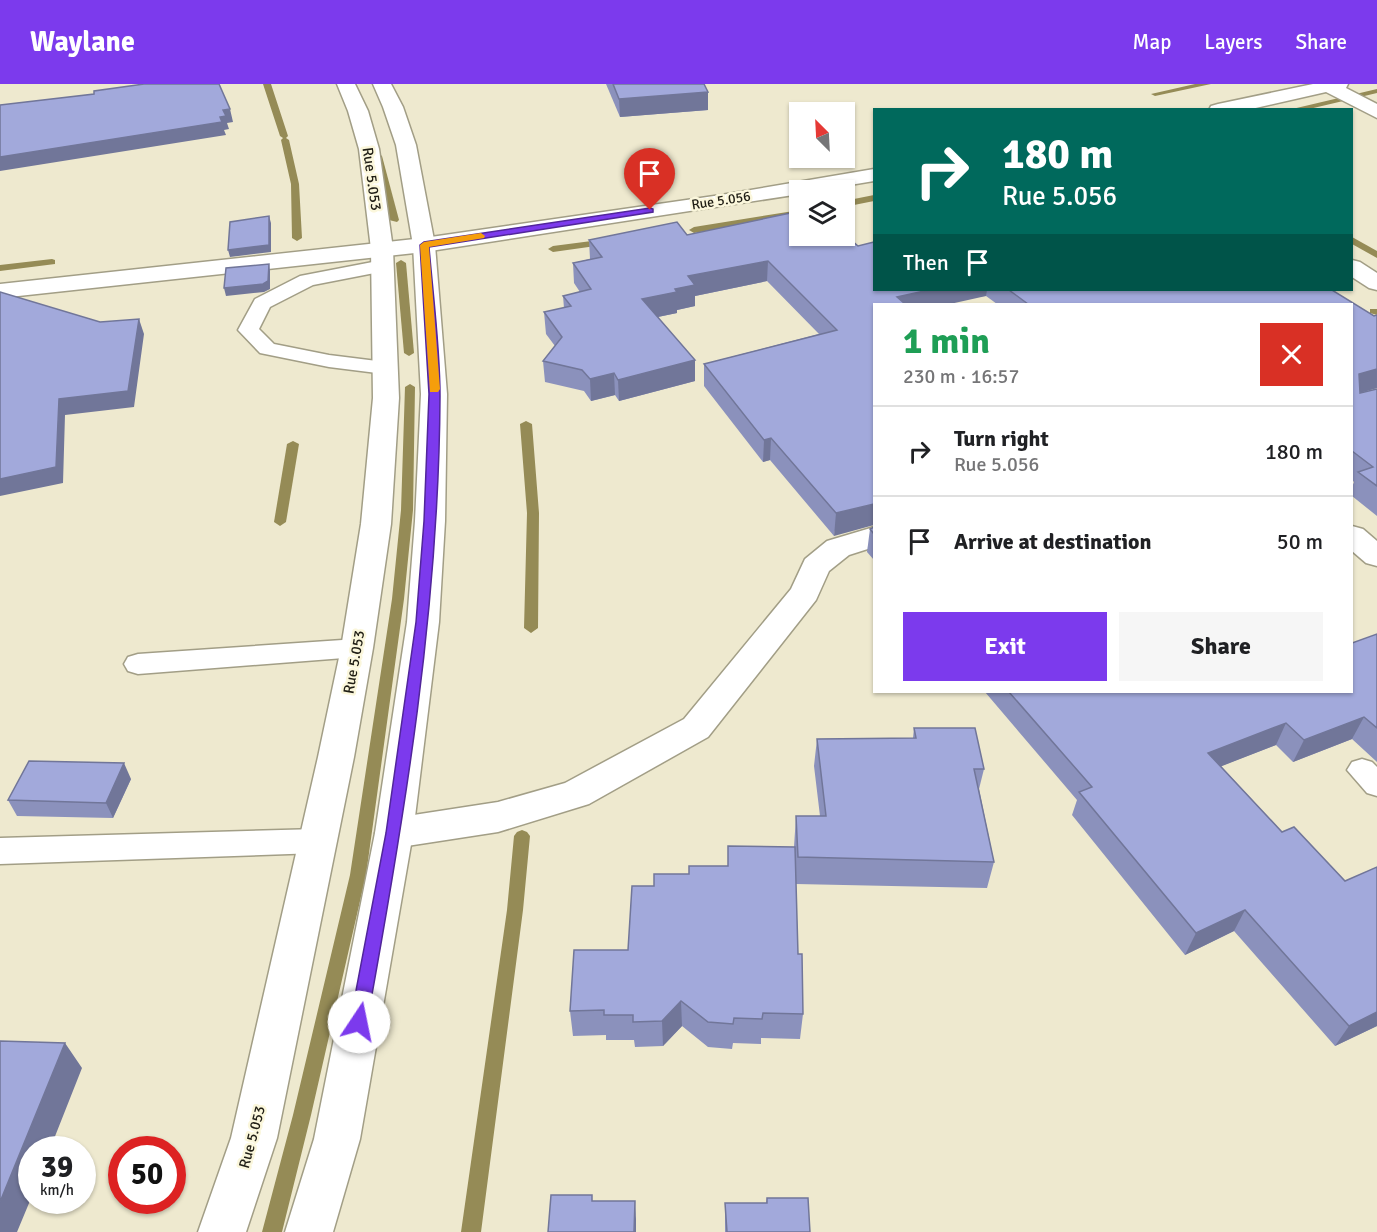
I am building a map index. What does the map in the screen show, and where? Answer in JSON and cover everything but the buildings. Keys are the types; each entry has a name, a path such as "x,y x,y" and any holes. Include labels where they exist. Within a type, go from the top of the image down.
{"main road":[{"name":"Rue 5.053","path":"222,1232 254,1138 357,648 376,524 386,398 382,258 369,149 358,111 346,84"},
{"path":"309,1232 337,1139 394,833 423,622 430,521 434,394 424,245 406,145 393,106 382,84"},
{"path":"1227,108 1334,85 1377,112"},
{"name":"Rue 5.056","path":"0,291 382,258 424,245 721,201 873,175"},
{"path":"1353,268 1377,283"},
{"path":"394,833 498,817 576,794 696,728 805,593 816,566 838,548 873,537"},
{"path":"1353,537 1377,556"}],"lane":[{"path":"382,258 306,280 262,303 248,330 267,349 329,361 385,368"},
{"path":"138,664 357,648"},
{"path":"0,851 318,841"}],"waterway":[{"path":"267,84 284,136"},
{"path":"1155,94 1207,84"},
{"path":"1301,108 1377,91"},
{"path":"285,140 295,184 297,238"},
{"path":"378,156 394,220"},
{"path":"855,202 873,198"},
{"path":"694,230 789,215"},
{"path":"1353,241 1377,255"},
{"path":"553,249 607,242"},
{"path":"0,268 52,262"},
{"path":"401,263 409,353"},
{"path":"272,1232 358,875 398,599 407,510 410,387"},
{"path":"526,424 533,513 531,628"},
{"path":"280,522 293,444"},
{"path":"471,1232 515,910 522,836"}],"slow traffic":[{"path":"434,389 424,245 481,236"}],"route":[{"path":"359,1022 394,833 423,622 430,521 434,394 424,245 650,210"}]}
